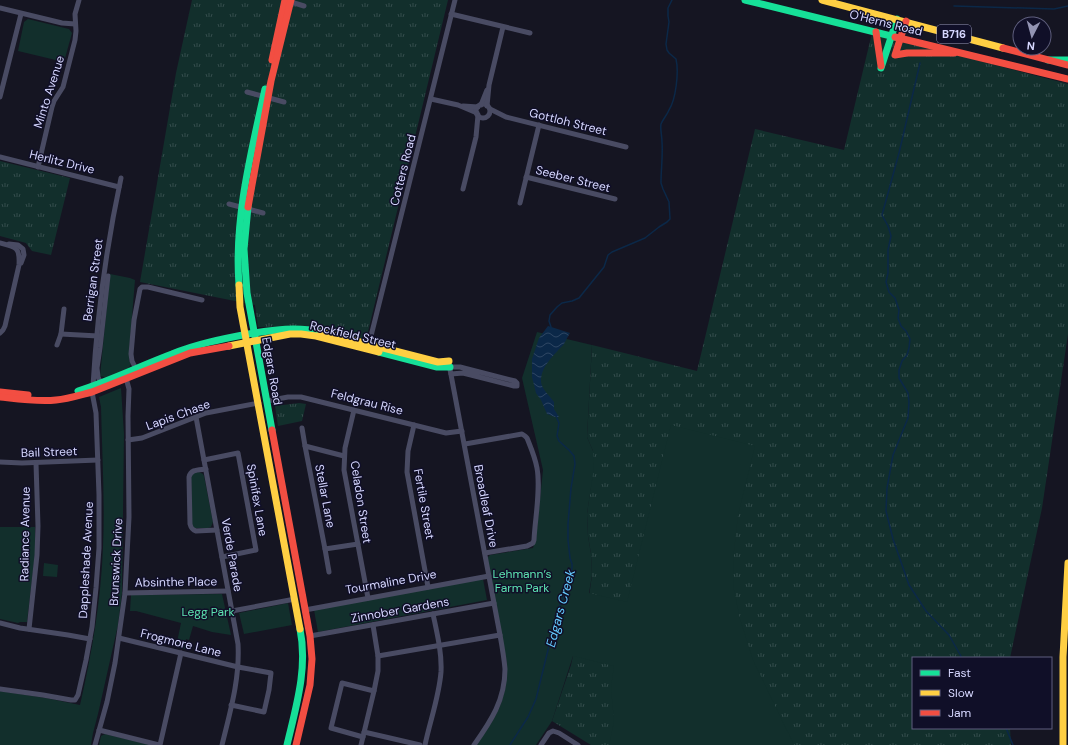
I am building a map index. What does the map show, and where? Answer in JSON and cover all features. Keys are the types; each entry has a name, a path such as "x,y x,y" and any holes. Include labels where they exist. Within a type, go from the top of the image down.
{"main road":[{"name":"Edgars Road","path":"287,745 300,692 303,670 302,637 240,307 238,285 239,239 245,208 254,141 266,97 288,0"},
{"name":"O'Herns Road","path":"745,0 1068,79"},
{"name":"O'Herns Road","path":"822,0 1068,65"},
{"path":"876,32 881,68 897,19"},
{"path":"906,21 895,55 907,53 962,54"},
{"path":"1048,60 1068,60"},
{"name":"Edgars Road","path":"245,208 244,249 247,293 310,636 312,659 310,685 296,745"},
{"name":"Rockfield Street","path":"0,398 56,400 75,396 137,371 181,350 213,342 290,334 316,336 368,347 438,367 450,365"},
{"name":"Rockfield Street","path":"0,392 22,395 52,395 92,389"},
{"path":"258,403 267,401"},
{"path":"1063,745 1063,657 1068,563"},
{"path":"295,599 303,597"},
{"name":"Tourmaline Drive","path":"297,611 305,610"}],"street":[{"name":"Minto Avenue","path":"38,167 52,106 63,87 76,35 75,14 79,0"},
{"path":"288,0 304,6"},
{"name":"Cotters Road","path":"368,347 455,0"},
{"path":"0,8 62,24 75,24"},
{"path":"0,97 21,14"},
{"path":"451,14 530,33"},
{"path":"476,137 488,112 489,86 503,26"},
{"path":"464,189 476,137 479,106 489,86"},
{"path":"247,92 284,102"},
{"path":"431,98 458,105 482,117 488,112"},
{"path":"458,105 479,106 483,104 488,112"},
{"name":"Gottloh Street","path":"488,112 626,146"},
{"path":"520,203 539,125"},
{"name":"Herlitz Drive","path":"0,157 119,187"},
{"name":"Seeber Street","path":"526,177 615,199"},
{"name":"Berrigan Street","path":"92,389 105,276 121,178"},
{"path":"229,204 263,213"},
{"path":"0,242 16,249 20,254 20,266 5,326 0,333"},
{"path":"137,371 132,361 131,354 134,320 140,290 142,287 148,287 202,300"},
{"path":"57,345 61,334 64,309"},
{"path":"61,334 99,336"},
{"name":"Berrigan Street","path":"99,336 97,373 102,385"},
{"name":"Rockfield Street","path":"450,365 492,378"},
{"name":"Broadleaf Drive","path":"450,365 505,669 503,691 499,704 474,745"},
{"name":"Brunswick Drive","path":"95,745 110,688 125,593 129,517 129,389 125,376"},
{"name":"Dappleshade Avenue","path":"0,688 71,700 75,700 78,695 90,640 96,596 99,548 96,413 92,389"},
{"name":"Feldgrau Rise","path":"267,401 288,397 301,397 446,433 462,431"},
{"name":"Lapis Chase","path":"128,440 142,438 206,413 258,403"},
{"name":"Celadon Street","path":"354,410 346,441 344,470 368,598"},
{"name":"Verde Parade","path":"196,417 238,644 237,679 222,745"},
{"name":"Fertile Street","path":"414,425 408,451 407,472 428,587"},
{"name":"Stellar Lane","path":"302,428 329,572"},
{"path":"465,444 522,434 527,438 537,469 538,489 533,543 527,546 485,553"},
{"name":"Stellar Lane","path":"305,446 344,456"},
{"name":"Spinifex Lane","path":"204,460 238,453 256,550 222,557"},
{"name":"Bail Street","path":"0,462 22,464 98,460"},
{"name":"Radiance Avenue","path":"29,629 37,555 38,526 36,463"},
{"path":"206,469 195,470 190,473 190,528 196,531 217,530"},
{"path":"325,549 358,544"},
{"name":"Tourmaline Drive","path":"305,610 489,576"},
{"name":"Absinthe Place","path":"125,593 228,591"},
{"path":"232,611 295,599"},
{"name":"Zinnober Gardens","path":"310,636 494,602"},
{"path":"425,745 440,680 441,663 433,614"},
{"path":"0,623 90,640"},
{"path":"361,745 378,671 378,656 373,625"},
{"path":"378,656 500,635"},
{"name":"Frogmore Lane","path":"119,638 238,667 271,673 264,712 231,705"},
{"path":"99,730 159,745 181,653"},
{"path":"374,691 342,683 330,728 420,745"},
{"path":"541,745 552,730 578,745"}],"green space":[{"path":"192,0 448,0 366,340 310,326 258,327 255,305 140,282 176,73"},
{"path":"28,19 69,29 72,33 64,62 18,51 24,22"},
{"path":"872,33 1068,84 1068,334 1042,508 1010,657 912,657 912,729 1010,729 1011,745 591,745 552,721 586,619 592,575 587,514 593,451 587,437 592,345 697,371 755,129 844,150"},
{"path":"0,161 70,178 51,255 32,251 26,243 0,236"},
{"path":"110,274 135,280 129,353 129,360 131,364 128,369 108,378 100,376"},
{"name":"Lehmann’s Farm Park","path":"537,332 592,345 587,437 593,451 594,467 587,514 592,575 589,593 627,602 671,425 755,446 738,515 734,551 733,585 740,619 753,660 794,745 609,745 614,722 611,687 614,666 573,656 552,721 536,745 476,745 495,717 503,698 507,677 507,664 487,558 490,555 533,548 536,538 543,470 522,378"},
{"path":"121,388 124,434 122,593 118,625 91,745 0,745 0,691 80,705 95,626 102,567 104,494 101,407 99,397"},
{"path":"299,403 306,404 302,421 278,426 275,406"},
{"path":"199,472 204,476 213,522 211,527 208,528 194,528 192,524 191,477 193,473"},
{"path":"0,527 35,527 35,554 27,622 18,623 0,619"},
{"path":"44,563 58,565 57,577 43,576"},
{"path":"483,579 487,600 318,632 314,610"},
{"name":"Legg Park","path":"222,594 231,635 212,632 193,626 189,640 186,639 185,649 176,647 181,623 136,611 130,611 131,595"},
{"path":"288,603 292,625 244,634 239,613"},
{"path":"105,734 150,745 99,745 101,736"}],"water":[{"path":"548,326 570,333 564,344 546,365 543,370 541,381 542,387 554,402 554,409 559,417 547,414 536,393 532,377 532,359 539,338"}],"waterway":[{"name":"Edgars Creek","path":"551,327 549,321 550,315 562,303 579,298 604,267 608,255 645,238 670,219 669,202 661,183 661,124 671,105 677,78 676,59 669,53 666,44 669,22 668,8 672,0"},
{"path":"954,6 1054,9 1068,6"},
{"path":"920,63 899,153 882,215 891,236 888,250 888,273 886,282 889,292 895,298 899,310 898,318 901,326 906,331 910,339 907,355 902,361 899,370 899,378 908,393 908,418 893,455 887,488 886,511 893,539 909,585 926,611 949,635 961,657"},
{"name":"Edgars Creek","path":"510,745 528,717 536,699 558,609 569,586 572,568 568,540 568,524 575,464 574,456 559,441 557,436 559,423 556,416"},
{"path":"1006,729 1013,745"}],"traffic: fast":[{"path":"745,0 895,37"},
{"path":"881,68 897,19"},
{"path":"1048,60 1068,60"},
{"path":"239,285 238,260 241,211 249,162 265,89"},
{"path":"248,207 244,249 247,293 272,430"},
{"path":"78,391 102,383 181,350 209,342 275,330 303,329 321,332"},
{"path":"379,352 437,367 450,367"},
{"path":"287,745 302,673 303,658 300,629"}],"traffic: slow":[{"path":"822,0 1003,48"},
{"path":"239,285 240,307 300,629"},
{"path":"321,332 438,362 449,361"},
{"path":"229,346 290,334 301,334 316,336 379,352"},
{"path":"1063,745 1063,657 1068,563"}],"traffic: jam":[{"path":"272,60 285,0"},
{"path":"248,207 271,81 291,0"},
{"path":"906,21 895,55 907,53 954,53"},
{"path":"876,32 881,66"},
{"path":"895,37 1068,79"},
{"path":"1003,48 1068,65"},
{"path":"0,397 42,401 70,398 92,392 190,353 229,346"},
{"path":"0,392 28,395"},
{"path":"272,430 310,636 312,659 310,685 296,745"}]}
